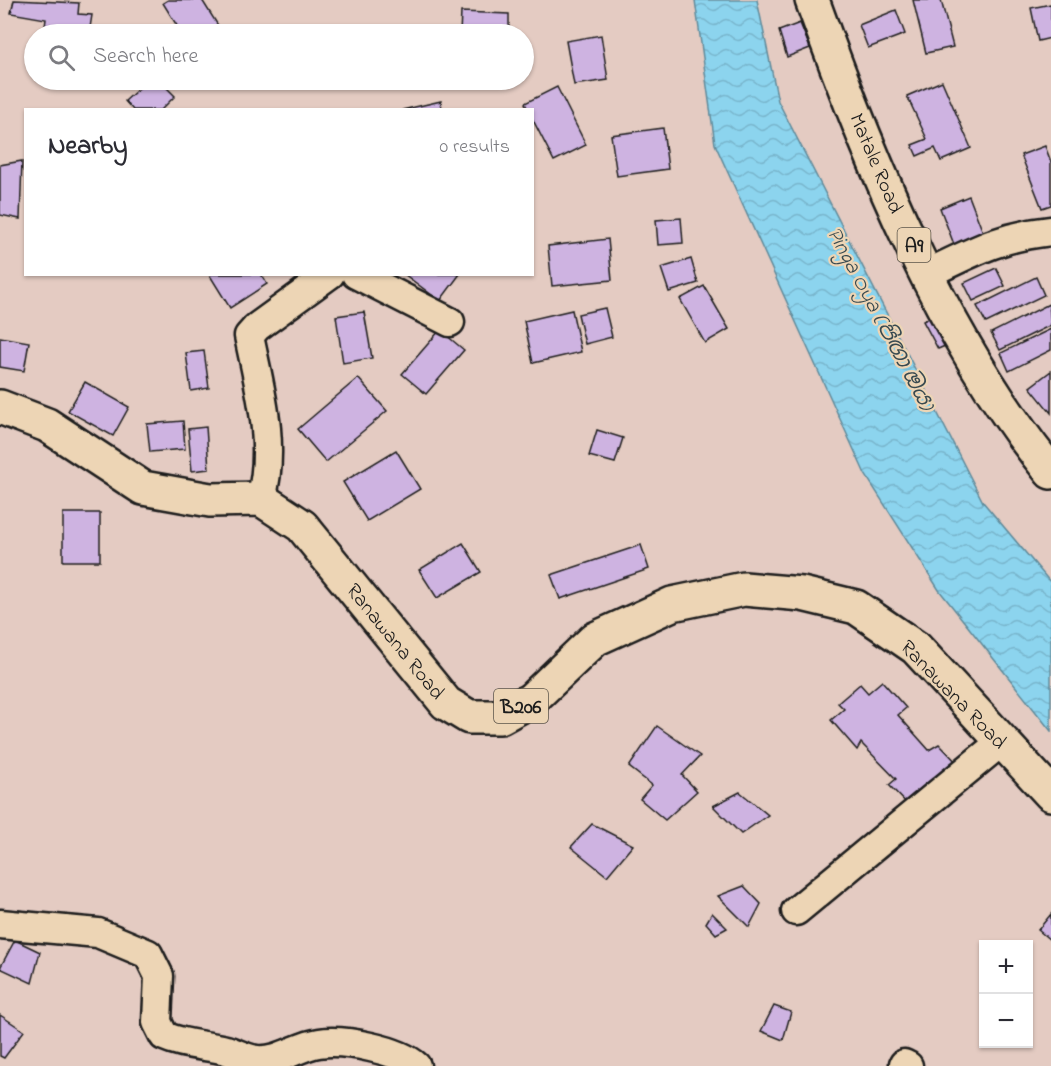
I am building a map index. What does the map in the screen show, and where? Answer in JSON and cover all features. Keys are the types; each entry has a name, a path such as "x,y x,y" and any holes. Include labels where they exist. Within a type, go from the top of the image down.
{"main road":[{"name":"Matale Road","path":"812,0 868,144 927,274 976,366 1051,472"},
{"path":"0,407 47,425 143,488 210,500 261,499"},
{"name":"Ranawana Road","path":"261,499 302,525 446,703 469,717 500,717 531,700 595,639 672,604 744,589 802,594 856,607 916,648 1051,794"}],"street":[{"path":"927,274 986,244 1019,234 1051,231"},
{"path":"261,499 267,476 268,442 249,336 256,327 327,276"},
{"path":"360,276 450,322"},
{"path":"796,911 1001,742"},
{"path":"0,924 98,933 148,954 159,976 157,1022 164,1036 182,1044 206,1046 254,1063 288,1055 319,1042 355,1044 409,1059 416,1066"}],"water":[{"name":"Pinga Oya (පිඟා ඔය)","path":"695,0 757,0 778,101 983,502 1051,583 1051,731 939,590 865,474 715,144"}],"building":[{"path":"14,0 79,3 78,14 92,15 91,24 45,24 46,19 11,13"},
{"path":"168,0 202,0 217,24 176,24 163,3"},
{"path":"913,0 941,0 953,47 926,53"},
{"path":"1051,4 1051,38 1038,41 1031,8"},
{"path":"896,10 905,34 868,48 859,25"},
{"path":"461,12 509,14 509,24 460,24"},
{"path":"800,23 810,48 787,57 779,31"},
{"path":"601,35 608,80 574,85 566,41"},
{"path":"942,81 971,148 941,161 935,148 917,156 912,145 927,139 907,96"},
{"path":"557,87 586,145 554,161 534,122 534,108 527,108 525,103"},
{"path":"137,90 169,90 175,96 163,108 131,108 125,101"},
{"path":"441,101 442,108 411,108"},
{"path":"663,128 668,169 617,176 611,135"},
{"path":"1045,146 1051,162 1051,205 1042,208 1021,155"},
{"path":"22,161 20,219 0,215 0,165"},
{"path":"969,196 984,235 955,247 940,208"},
{"path":"681,218 683,243 658,245 656,220"},
{"path":"608,239 612,280 552,286 548,246"},
{"path":"691,259 698,283 669,292 661,268"},
{"path":"996,268 1005,286 973,301 964,283"},
{"path":"210,276 262,276 267,284 230,308"},
{"path":"407,276 459,276 440,301"},
{"path":"1036,277 1044,295 986,323 977,306"},
{"path":"704,286 729,329 705,343 680,299"},
{"path":"1049,304 1051,325 1000,350 991,333"},
{"path":"605,308 612,337 585,344 578,314"},
{"path":"572,310 581,352 533,363 524,321"},
{"path":"364,312 372,358 343,363 336,316"},
{"path":"931,317 945,346 938,349 923,321"},
{"path":"1051,329 1051,350 1009,371 1001,353"},
{"path":"440,330 464,350 426,394 402,374"},
{"path":"0,337 29,342 24,371 0,367"},
{"path":"204,351 209,388 191,391 186,353"},
{"path":"1051,371 1051,413 1030,387"},
{"path":"358,378 387,411 326,462 298,429"},
{"path":"85,382 129,407 113,436 68,411"},
{"path":"183,421 185,449 150,452 147,424"},
{"path":"206,427 209,469 192,471 188,429"},
{"path":"597,430 623,438 615,463 589,456"},
{"path":"396,450 420,489 367,521 343,482"},
{"path":"63,513 100,513 100,561 63,561"},
{"path":"463,543 481,572 437,598 419,570"},
{"path":"641,545 649,569 560,599 551,575"},
{"path":"882,681 906,708 898,715 929,750 939,744 961,767 914,811 889,785 896,779 861,743 857,750 831,720 844,709 838,703 860,684 868,693"},
{"path":"657,726 700,756 682,775 697,791 665,820 640,799 652,785 629,767"},
{"path":"740,792 768,815 741,834 713,806"},
{"path":"592,824 633,845 607,876 571,847"},
{"path":"744,886 761,904 749,927 718,896"},
{"path":"712,913 727,928 716,934 706,923"},
{"path":"1051,914 1051,939 1050,940 1038,930"},
{"path":"15,940 40,952 32,983 0,968"},
{"path":"774,1006 791,1012 783,1040 761,1031"},
{"path":"0,1015 24,1031 4,1058 0,1056"}]}
